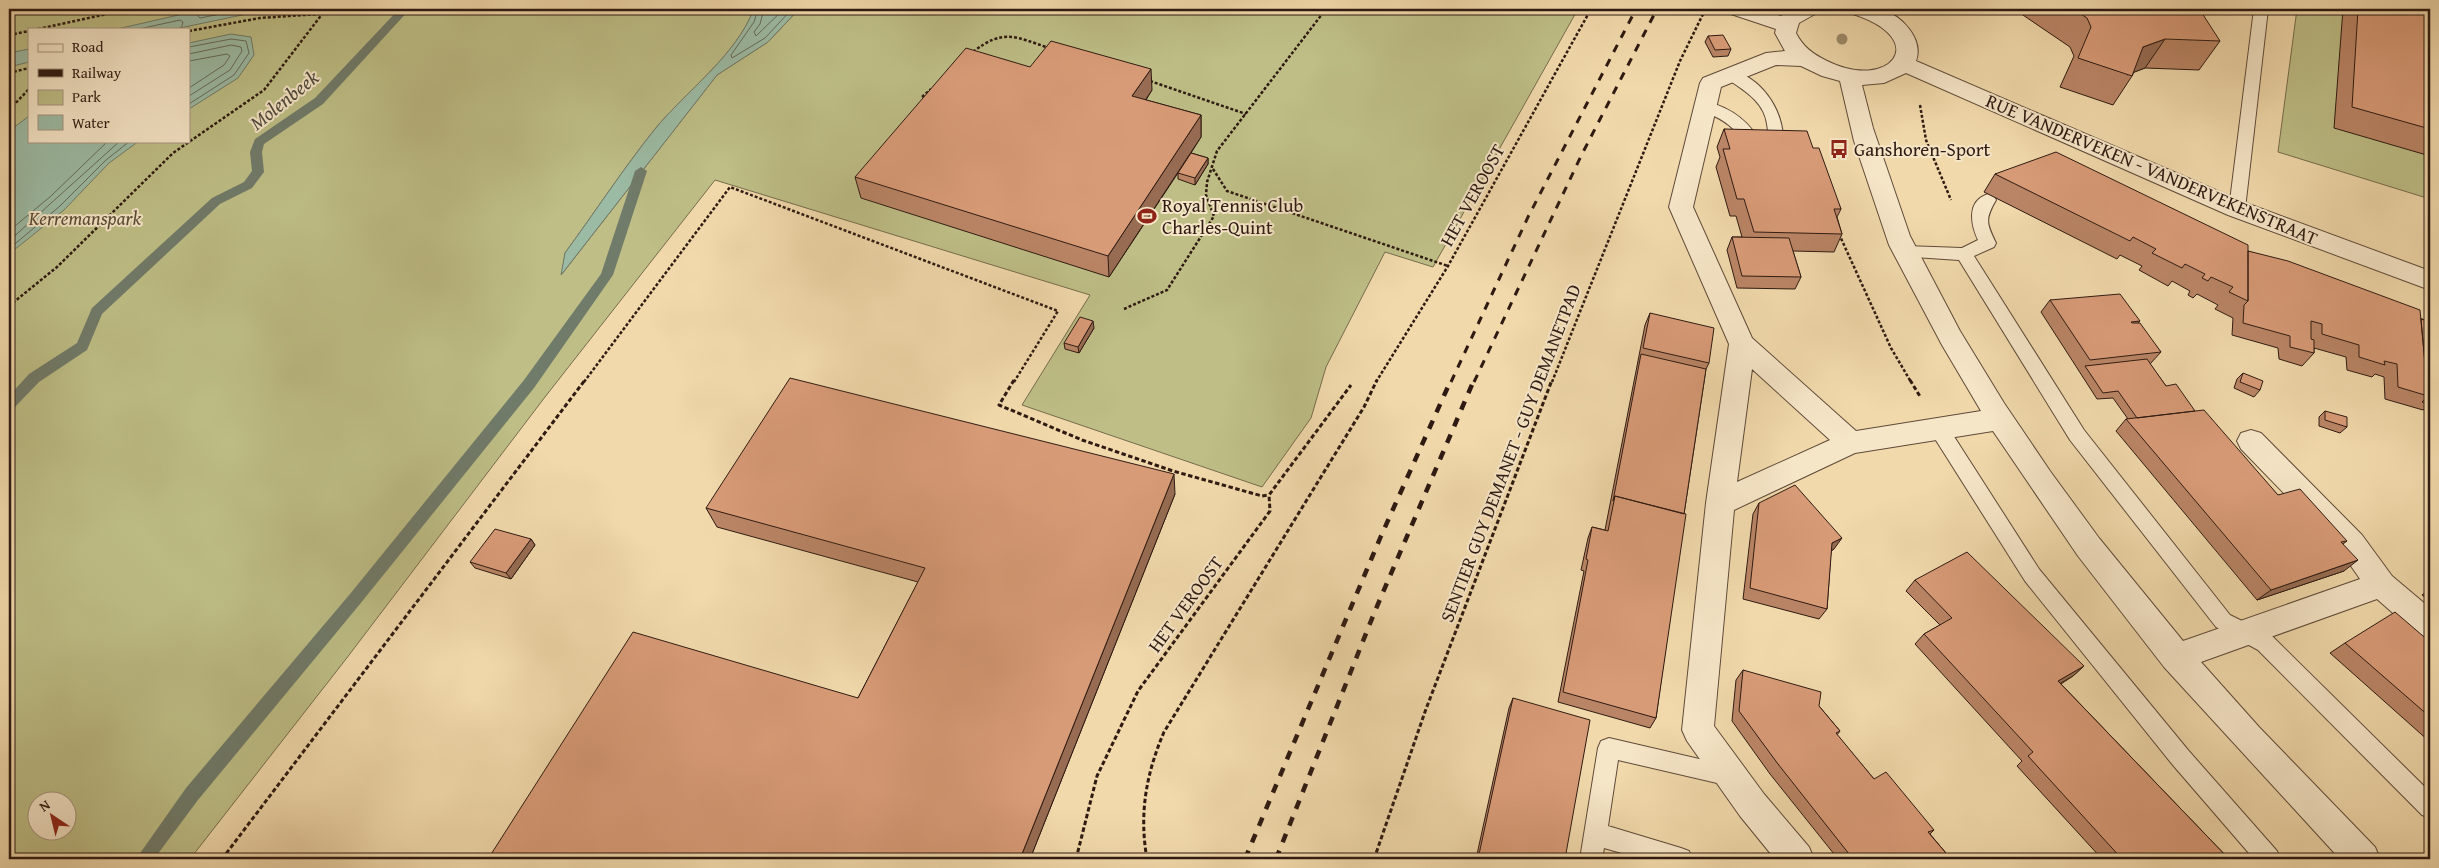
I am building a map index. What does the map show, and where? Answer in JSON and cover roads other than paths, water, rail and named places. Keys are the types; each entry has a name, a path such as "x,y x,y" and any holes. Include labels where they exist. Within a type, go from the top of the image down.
{"street":[{"path":"1738,9 1787,25"},
{"path":"1808,9 1797,12 1787,25 1787,37 1793,50 1802,58 1821,69 1850,77 1873,78 1892,73 1904,64 1908,55 1903,35 1893,25 1864,9"},
{"path":"1802,58 1774,58 1711,83 1680,207 1742,344 1851,443"},
{"name":"RUE VANDERVEKEN - VANDERVEKENSTRAAT","path":"1904,64 2237,209 2430,281"},
{"path":"1850,77 1863,136 1905,252 1970,372 1999,419 2059,509 2175,657 2269,764 2363,859"},
{"path":"1742,344 1720,503 1698,730 1752,805 1797,859"},
{"path":"1720,503 1851,443 1999,419"},
{"path":"2251,441 2352,544 2381,585 2430,626"},
{"path":"2175,657 2381,585"}],"lane":[{"path":"2237,209 2262,9"},
{"path":"1731,75 1762,97 1770,106 1775,125 1774,138 1778,147"},
{"path":"1704,106 1740,124 1749,132 1755,147"},
{"path":"1905,252 1964,254 1988,243 1979,219 1980,209 1988,200"},
{"path":"1964,254 2077,436 2223,621 2265,642 2430,807"},
{"path":"1939,428 2032,576 2180,757 2269,859"},
{"path":"1591,859 1609,748 1730,775"},
{"path":"1595,834 1681,859"}],"water":[{"path":"205,9 271,9 180,28 121,28"},
{"path":"754,9 799,9 768,42 717,75 561,275 565,253 620,175 655,129 723,58 746,26"},
{"path":"231,34 251,37 254,55 238,78 190,108 190,43"},
{"path":"28,49 28,62 9,67 9,53"},
{"path":"28,117 28,142 138,142 109,163 64,210 9,254 9,131"}],"waterway":[{"name":"Molenbeek","path":"9,404 34,378 82,346 97,311 216,201 248,185 258,172 256,152 259,142 319,101 405,9"},
{"path":"144,859 192,794 355,599 529,384 607,275 641,171"}],"railway":[{"path":"1451,382 1528,217 1636,9"},
{"path":"1474,382 1581,156 1657,9"},
{"path":"1245,859 1381,536 1451,380"},
{"path":"1276,859 1375,611 1474,380"}],"place":[{"name":"Ganshoren-Sport","path":"1839,149"},
{"name":"Royal Tennis Club Charles-Quint","path":"1147,216"}],"park label":[{"name":"Kerremanspark","path":"85,218"}]}
